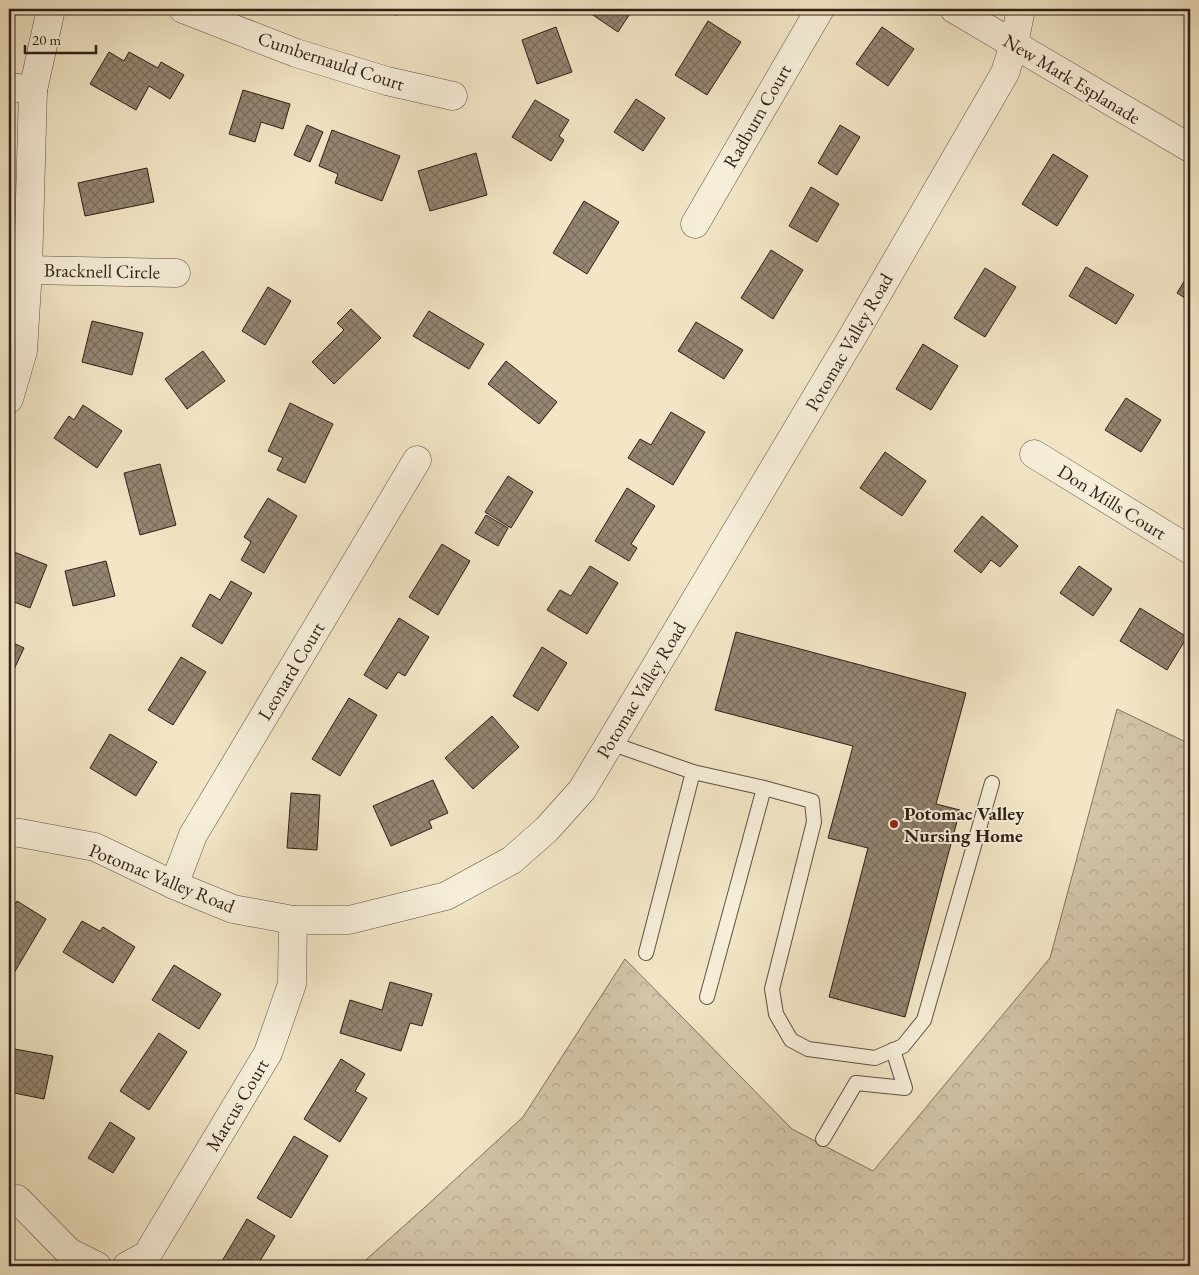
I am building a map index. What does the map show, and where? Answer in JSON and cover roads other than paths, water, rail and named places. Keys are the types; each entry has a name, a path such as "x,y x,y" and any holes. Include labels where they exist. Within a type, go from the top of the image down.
{"street":[{"path":"9,396 23,351 28,270 21,89 51,9"},
{"name":"Cumbernauld Court","path":"183,9 296,53 387,81 453,96"},
{"name":"Radburn Court","path":"695,224 820,9"},
{"name":"New Mark Esplanade","path":"954,9 1190,148"},
{"name":"Potomac Valley Road","path":"9,832 95,848 174,885 234,909 293,920 349,920 446,896 512,860 547,829 582,790 874,300 1004,73 1014,44 1021,9"},
{"name":"Bracknell Circle","path":"28,270 176,273"},
{"name":"Don Mills Court","path":"1034,454 1190,550"},
{"name":"Leonard Court","path":"174,885 193,835 417,460"},
{"name":"Marcus Court","path":"127,1266 147,1256 268,1053 292,984 293,920"},
{"path":"17,1199 68,1252 97,1266"}],"lane":[{"path":"610,743 693,772 812,801 814,822 772,989 776,1014 791,1040 808,1049 874,1058 903,1046 924,1020 992,783"},
{"path":"646,952 693,772"},
{"path":"707,997 764,788"},
{"path":"823,1139 856,1083 904,1088 893,1050"}],"place":[{"name":"Potomac Valley Nursing Home","path":"894,824"}]}
